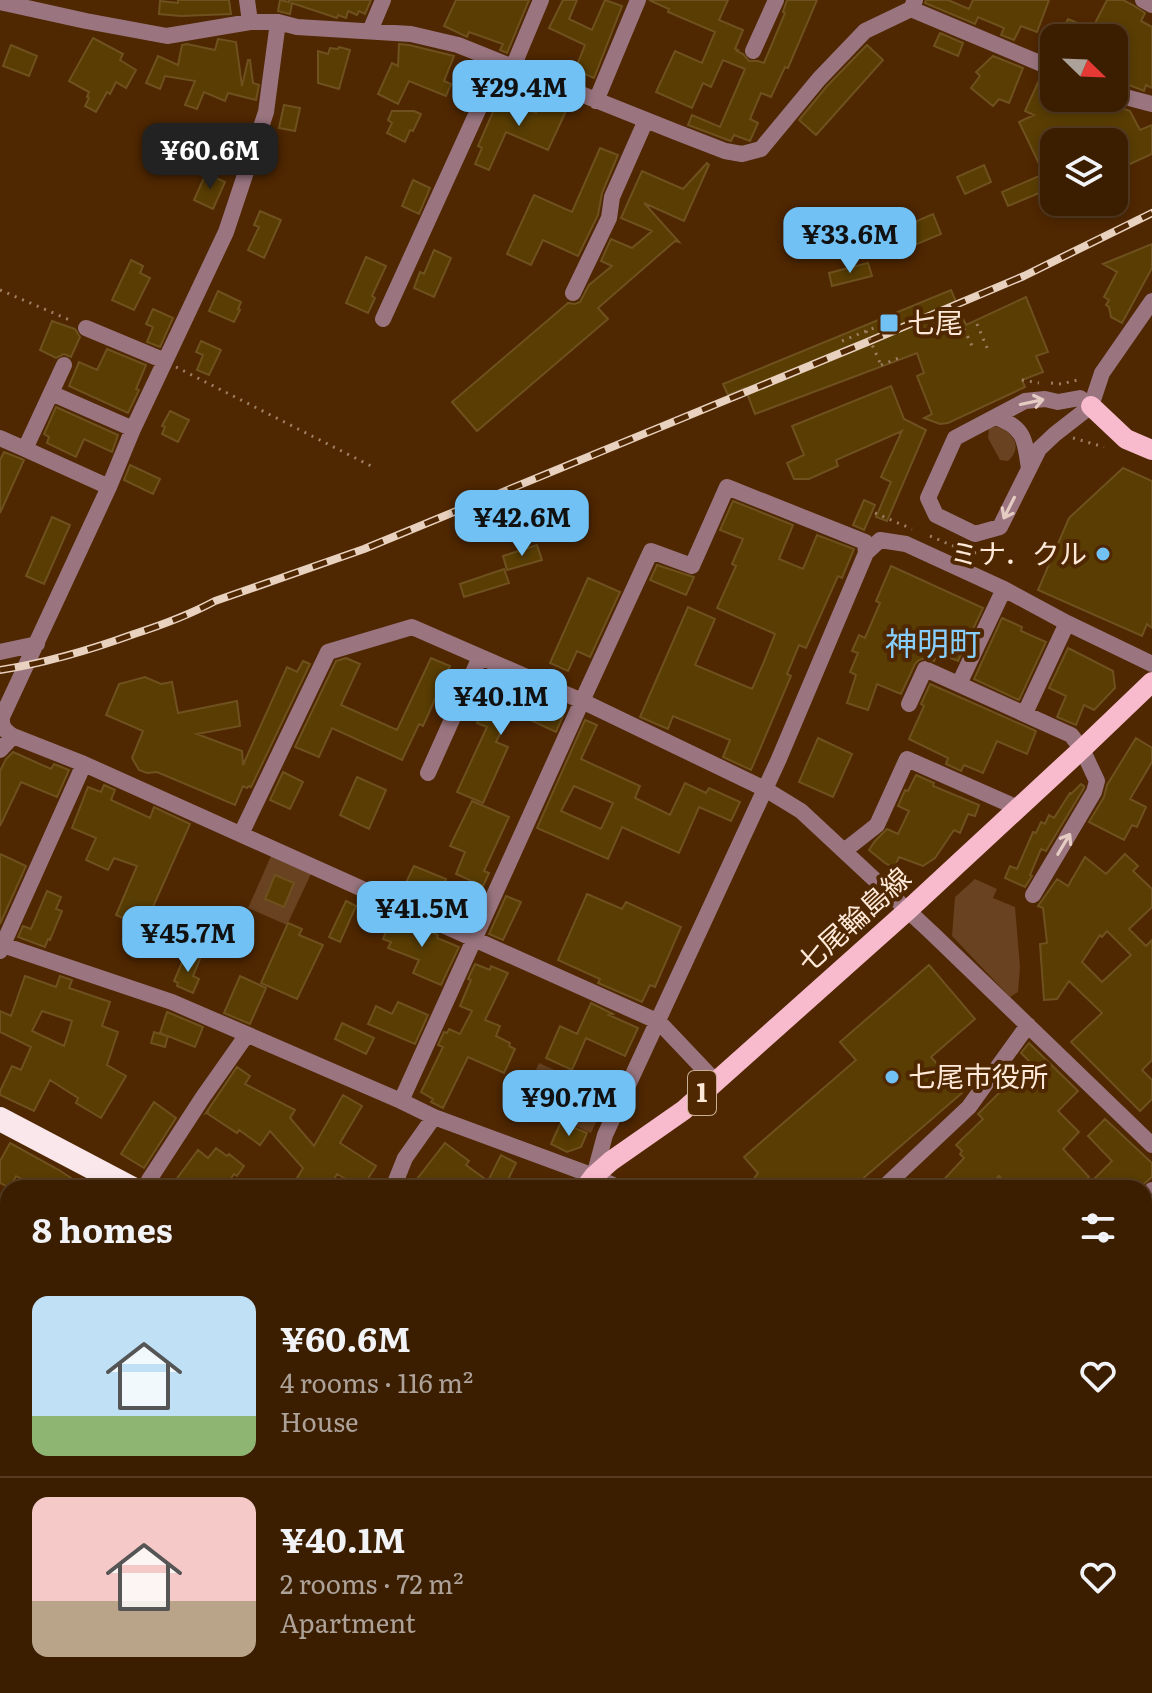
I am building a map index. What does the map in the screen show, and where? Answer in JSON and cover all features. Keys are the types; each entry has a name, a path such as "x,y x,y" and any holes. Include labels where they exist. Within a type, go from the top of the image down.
{"highway":[{"path":"0,1119 116,1180"}],"main road":[{"path":"1091,406 1126,439 1152,450"},
{"name":"七尾輪島線","path":"592,1180 611,1161 684,1110 907,911 1152,682"}],"street":[{"path":"247,0 250,22"},
{"path":"370,31 383,0"},
{"path":"383,319 506,65 541,0"},
{"path":"596,101 638,0"},
{"path":"753,51 776,0"},
{"path":"1143,0 1152,5"},
{"path":"0,2 167,36 250,22 411,34 458,45 725,151 742,154 761,149 819,79 865,31 913,4 1040,63"},
{"path":"278,22 266,112 226,232 133,429 1,724 13,736 84,764 659,1022 715,1081"},
{"path":"1128,98 1152,104"},
{"path":"573,293 609,218 612,197 646,120"},
{"path":"1091,406 1080,398 1058,402 1045,399 1025,401 955,438 928,498 936,515 975,534 1000,527 1039,449 1091,406 1102,373 1152,301"},
{"path":"86,328 165,361"},
{"path":"25,449 64,365"},
{"path":"51,393 133,429"},
{"path":"995,417 1008,421 1021,432 1029,469"},
{"path":"0,438 109,487"},
{"path":"401,1101 651,551 692,566 727,487 865,542 866,553"},
{"path":"591,1180 605,1135 765,789 866,553 880,540 906,544 1004,589 1152,664"},
{"path":"959,684 1004,589"},
{"path":"1025,713 1067,623"},
{"path":"241,834 328,652 412,627 582,701 765,789 801,811 1152,1145"},
{"path":"0,652 37,644"},
{"path":"428,773 480,657"},
{"path":"909,704 925,669 1071,735 1082,749 1097,781 1094,792 1033,895"},
{"path":"0,750 13,736"},
{"path":"844,851 877,825 907,759 1018,808"},
{"path":"84,764 1,947 172,1002 585,1180"},
{"path":"891,1180 969,1107 1028,1025"},
{"path":"149,1180 246,1036"},
{"path":"396,1180 405,1158 434,1117"}],"path":[{"path":"0,290 86,328"},
{"path":"842,341 886,323"},
{"path":"977,324 988,350"},
{"path":"964,329 974,350"},
{"path":"866,331 881,365 899,358"},
{"path":"165,361 373,467"},
{"path":"1022,380 1061,384 1090,377"},
{"path":"1075,438 1104,447"}],"shaded area":[{"path":"993,426 1005,430 1014,439 1015,449 1008,461 1000,460 988,438 989,428"},
{"path":"271,856 311,874 287,925 248,908"},
{"path":"975,879 997,889 993,898 1015,907 1020,967 1018,992 1010,997 952,936 955,897"},
{"path":"539,1063 609,1095 591,1133 522,1102"}],"building":[{"path":"178,0 229,0 231,14 159,14 160,1 178,3"},
{"path":"280,0 371,0 365,14 348,11 346,18 338,15 337,18 292,3 290,14 278,11"},
{"path":"456,0 529,0 507,53 500,50 503,44 469,32 467,37 444,26"},
{"path":"563,0 577,0 569,19 592,30 605,0 622,6 594,78 575,70 585,45 549,28"},
{"path":"649,0 728,0 719,20 743,30 735,49 749,61 764,63 785,13 787,0 817,0 788,68 785,67 771,97 761,93 750,119 758,123 750,141 734,135 731,141 688,125 692,115 720,127 745,69 723,60 711,87 703,83 692,108 656,92 675,51 702,63 715,32 668,12 669,9"},
{"path":"926,0 948,0 969,9 973,0 1049,0 1037,32 1021,26 1014,40 1001,35 1004,28 978,17 975,24 925,3"},
{"path":"1107,0 1123,0 1145,13 1141,21 1152,27 1152,88 1146,85 1144,91 1128,85 1128,24 1095,24"},
{"path":"940,33 963,43 958,56 934,46"},
{"path":"93,38 123,54 120,60 136,70 126,88 116,82 96,112 85,106 89,92 69,81"},
{"path":"218,39 236,42 242,86 250,60 253,83 259,85 256,100 228,93 225,101 204,92 197,109 185,105 195,81 165,76 160,89 146,83 158,56 178,65 182,45 215,50"},
{"path":"399,44 454,56 444,81 451,84 446,96 409,81 398,104 378,94 392,63 398,66"},
{"path":"11,45 37,56 29,76 3,66"},
{"path":"867,45 883,60 816,135 799,120"},
{"path":"330,48 350,50 339,89 318,83 318,51 328,54"},
{"path":"993,56 1023,68 1009,103 999,99 993,106 971,88 980,76 976,72"},
{"path":"1040,78 1040,112 1130,111 1140,130 1152,125 1152,154 1128,165 1128,128 1040,128 1040,166 1019,122 1034,115 1025,111"},
{"path":"500,96 536,113 542,100 566,111 548,150 506,132 489,170 475,164 482,148 478,146"},
{"path":"284,105 300,108 295,131 279,128"},
{"path":"392,111 421,114 405,142 387,133 392,123 388,120"},
{"path":"600,148 618,155 602,193 598,215 578,256 543,240 531,265 507,254 534,195 572,212"},
{"path":"707,163 709,165 684,221 644,203 679,242 675,241 598,308 608,319 477,431 452,402 568,303 580,302 589,285 612,266 601,261 611,239 632,248 652,231 621,218 642,171 683,189"},
{"path":"984,165 991,182 965,194 957,177"},
{"path":"206,173 225,182 213,209 194,200"},
{"path":"1040,176 1040,193 1008,206 1002,192"},
{"path":"413,180 430,188 419,214 402,206"},
{"path":"260,211 281,220 264,258 248,250 259,227 254,225"},
{"path":"933,214 941,234 883,258 875,239"},
{"path":"1152,244 1152,268 1122,323 1111,317 1106,305 1109,300 1104,297 1117,272 1103,264"},
{"path":"434,250 451,258 434,297 414,288"},
{"path":"366,257 386,266 368,313 346,303"},
{"path":"131,260 143,266 140,273 150,278 134,310 112,300"},
{"path":"868,263 872,276 832,286 829,273"},
{"path":"951,290 966,325 1026,297 1048,352 1036,356 1043,372 1022,380 1025,387 940,424 924,418 932,414 917,376 924,373 917,353 755,414 745,388 728,395 723,384"},
{"path":"218,291 241,302 234,322 209,311"},
{"path":"153,309 173,318 160,347 147,342 153,327 146,324"},
{"path":"52,321 75,329 80,337 71,357 64,354 56,358 40,350"},
{"path":"201,341 221,350 209,375 197,370 203,355 196,352"},
{"path":"107,349 146,365 128,413 69,386 79,362 97,370"},
{"path":"891,386 904,419 926,430 887,521 876,517 891,482 881,477 902,431 836,460 838,466 809,479 794,479 787,463 804,455 792,426"},
{"path":"56,407 118,435 112,452 84,439 76,457 47,443 49,437 44,434"},
{"path":"170,411 189,420 178,442 162,434 165,427 162,426"},
{"path":"4,452 24,460 0,513 0,460"},
{"path":"130,465 160,479 153,494 124,480"},
{"name":"ミナ．クル","path":"1123,468 1152,481 1152,628 1147,624 1142,636 1038,590 1069,518"},
{"path":"864,500 875,505 864,530 853,525"},
{"path":"733,501 793,525 779,559 803,569 817,535 854,549 842,578 838,576 806,648 799,645 787,674 791,676 751,770 723,757 730,740 673,716 668,729 640,717 688,607 715,619 695,665 752,689 763,664 775,634 717,608 736,566 732,564 743,539 720,530"},
{"path":"52,517 70,525 44,584 26,576"},
{"path":"537,545 542,560 507,570 503,556"},
{"path":"657,565 694,577 686,595 650,580"},
{"path":"891,566 983,608 958,661 938,653 934,661 919,660 901,694 877,684 868,710 847,703 856,675 850,672 858,653 852,651 859,635 865,638"},
{"path":"504,569 509,583 464,597 460,584"},
{"path":"588,578 620,592 590,657 577,651 568,671 550,663"},
{"path":"1002,618 1046,642 1019,700 974,679"},
{"path":"1068,648 1113,671 1115,688 1094,710 1084,705 1076,725 1057,717 1066,696 1049,688"},
{"path":"346,658 360,664 341,705 397,730 431,658 450,666 423,726 419,724 402,760 332,728 319,757 295,747 336,661"},
{"path":"303,661 310,664 251,787 243,786 235,805 157,772 139,770 132,758 143,731 106,715 119,684 145,677 161,684 172,682 178,713 237,701 240,726 197,734 242,751 243,765 287,667 297,672"},
{"path":"508,681 535,692 531,701 563,716 556,732 511,711 496,742 508,747 483,803 457,792 487,727 477,723 488,701 497,705"},
{"path":"930,684 1036,731 1027,754 997,741 983,773 964,765 961,771 946,764 948,758 909,739"},
{"path":"585,720 597,725 581,759 640,786 635,798 670,815 685,783 706,793 709,788 740,802 731,821 699,807 679,853 622,827 608,859 537,828","holes":["574,786 613,803 601,829 561,811"]},
{"path":"818,738 852,754 833,797 799,782"},
{"path":"1136,738 1152,748 1152,762 1130,799 1146,807 1137,827 1132,825 1124,840 1089,822"},
{"path":"13,752 51,769 54,764 69,770 57,797 21,782 0,826 0,771"},
{"path":"283,772 303,782 290,809 270,800"},
{"path":"916,775 934,783 933,786 979,805 975,816 968,814 960,833 954,830 935,858 923,866 899,857 894,868 869,850 887,829 898,834 909,811 898,806"},
{"path":"357,777 386,790 369,829 340,815"},
{"path":"1081,784 1084,788 1046,851 1041,849 1025,887 1005,878 1010,866 1017,869 1033,832 1036,833 1041,822 1045,824 1049,815 1054,818 1070,793"},
{"path":"104,785 115,790 111,800 150,818 154,807 190,824 144,927 116,915 137,866 114,858 108,870 86,860 96,838 72,828 88,787 101,792"},
{"path":"472,801 509,817 484,871 489,873 483,886 456,874 465,852 450,846"},
{"path":"0,854 26,866 0,924"},
{"path":"1125,854 1138,866 1133,871 1152,889 1152,907 1129,929 1146,946 1152,940 1152,1060 1142,1070 1152,1080 1152,1099 1140,1111 1071,1042 1102,1013 1069,981 1057,999 1044,1000 1040,944 1047,943 1043,908 1038,906 1057,879 1068,886 1085,857 1106,874","holes":["1107,931 1131,955 1102,982 1082,962 1100,935 1102,937"]},
{"path":"414,866 446,879 433,909 401,893"},
{"path":"275,875 294,883 284,907 265,899"},
{"path":"47,891 61,897 56,909 62,911 45,947 18,937 23,926 31,929"},
{"path":"587,894 622,909 626,902 681,927 655,987 650,985 642,1002 598,983 600,979 558,960"},
{"path":"506,896 521,902 503,940 489,934"},
{"path":"346,901 356,906 340,942 329,937"},
{"path":"393,915 459,947 441,985 413,973 419,960 388,948 391,942 383,939"},
{"path":"288,923 302,929 299,935 323,945 297,999 261,983"},
{"path":"186,953 200,959 193,976 199,979 193,993 177,986 178,983 174,981"},
{"path":"475,964 508,973 485,1020 500,1026 496,1036 515,1049 504,1073 468,1057 443,1108 421,1092 443,1047 438,1045 444,1032 447,1033 449,1029 460,1034 472,1011 460,1006"},
{"name":"七尾市役所","path":"929,965 975,1019 931,1057 962,1093 861,1180 753,1180 758,1173 744,1157 856,1060 840,1042"},
{"path":"25,976 56,987 60,976 72,980 69,988 110,1002 102,1026 118,1032 107,1065 126,1076 101,1118 76,1103 78,1098 50,1080 34,1111 0,1095 12,1066 21,1070 31,1047 0,1032 0,1011 11,1016","holes":["42,1011 72,1021 64,1046 32,1031"]},
{"path":"240,976 266,988 250,1024 224,1013"},
{"path":"398,1002 428,1015 415,1044 368,1024 376,1006 392,1014"},
{"path":"591,1003 638,1028 625,1056 586,1038 572,1070 546,1058 560,1026 577,1034"},
{"path":"167,1012 203,1027 195,1047 168,1036 165,1047 151,1043 154,1032 167,1036 160,1033"},
{"path":"342,1023 374,1038 366,1054 335,1039"},
{"path":"1029,1043 1078,1091 1058,1111 1079,1132 1063,1149 1089,1177 1086,1180 1003,1180 999,1176 995,1180 943,1180 964,1158 956,1145 983,1119 978,1114 1030,1062 1021,1053"},
{"path":"237,1067 250,1076 245,1084 295,1110 290,1118 314,1146 343,1095 362,1106 340,1143 376,1166 367,1180 348,1180 337,1174 334,1180 296,1180 303,1168 270,1131 260,1145 206,1113"},
{"path":"154,1102 176,1118 144,1168 121,1154"},
{"path":"1105,1119 1152,1163 1152,1177 1148,1180 1093,1180 1112,1161 1088,1136"},
{"path":"561,1122 587,1133 581,1147 567,1152 551,1144"},
{"path":"10,1143 74,1180 24,1180 16,1176 14,1180 0,1180 0,1161"},
{"path":"445,1143 469,1161 466,1165 487,1180 416,1180"},
{"path":"216,1148 244,1166 230,1180 176,1180 198,1150 208,1158"},
{"path":"501,1155 516,1163 508,1180 488,1180"}],"railway":[{"path":"0,670 51,660 101,645 364,549 1024,276 1152,213"}],"place":[{"name":"七尾","path":"889,323"},
{"name":"ミナ．クル","path":"1103,554"},
{"name":"七尾市役所","path":"892,1077"}],"district":[{"name":"神明町","path":"933,644"}]}
